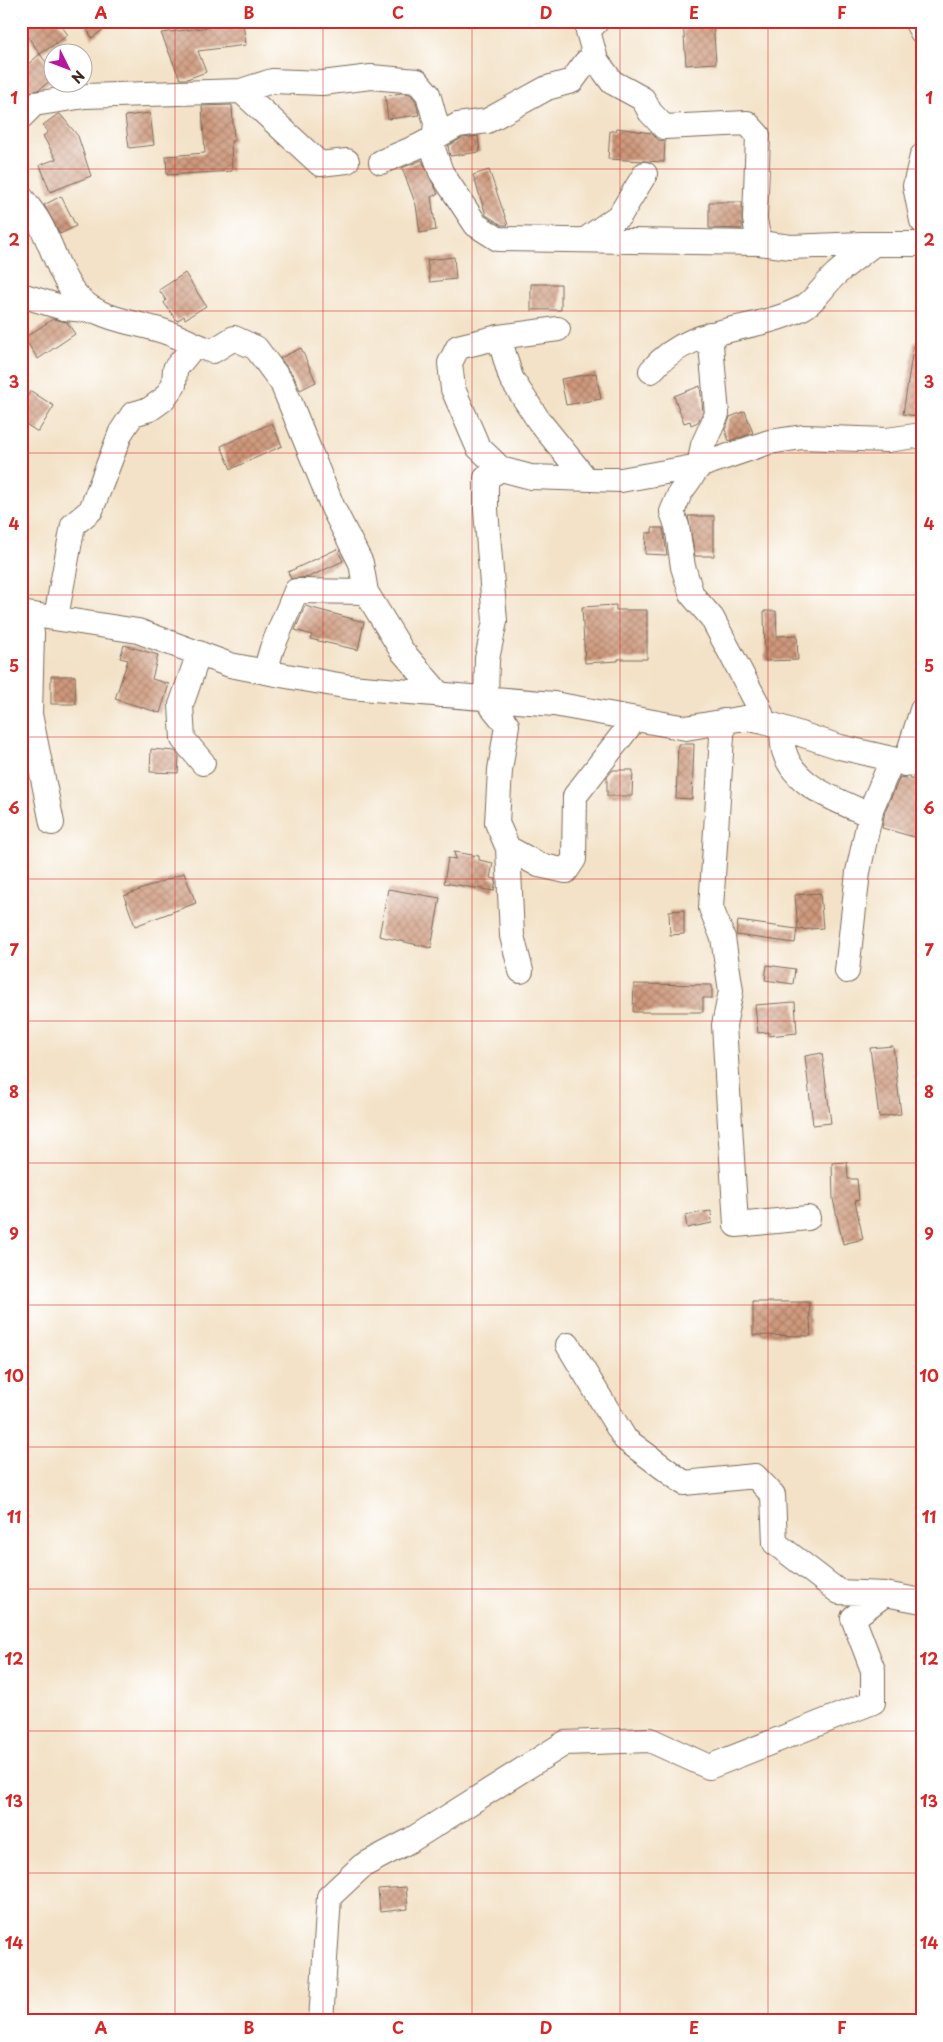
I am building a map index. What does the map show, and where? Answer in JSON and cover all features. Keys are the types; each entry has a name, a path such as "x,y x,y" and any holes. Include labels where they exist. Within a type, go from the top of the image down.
{"street":[{"path":"597,21 588,31 596,60 612,82 643,99 650,112 664,127 747,123 758,135 754,219 759,243"},
{"path":"916,21 922,32"},
{"path":"381,162 435,138 458,125 487,121 547,88 572,82 586,62 596,60"},
{"path":"21,117 34,104 85,96 241,91 272,81 322,83 371,77 417,81 428,94 436,124 434,149 441,172 476,225 498,238 759,243 792,247 922,244"},
{"path":"241,91 320,164 347,161"},
{"path":"922,156 915,186 922,221"},
{"path":"586,240 620,214 645,174"},
{"path":"21,197 39,222 53,256 69,286 97,311"},
{"path":"651,371 662,358 685,342 710,334 780,318 803,308 835,275 874,244"},
{"path":"21,295 64,308 97,311 130,324 170,334 194,346 213,351 234,338 256,348 282,383 333,508 362,563 366,592 402,651 440,695"},
{"path":"558,328 499,337 458,347 450,363 453,389 478,447 501,469 530,478 621,480 699,466 760,445 803,437 888,440 922,435"},
{"path":"710,334 717,414 703,445 699,466 680,492 672,512 677,526 683,567 692,595 712,618 758,705 773,725 784,752 798,775 818,791 870,815"},
{"path":"499,337 511,378 540,420 586,479"},
{"path":"56,617 73,525 91,510 121,432 133,414 150,409 164,399 174,385 175,369 194,346"},
{"path":"501,469 486,478 486,510 495,621 487,659 486,699 507,725 500,770 497,823 508,848 512,936 521,971"},
{"path":"265,672 272,648 296,591 366,592"},
{"path":"22,613 138,631 230,665 350,687 554,704 686,728 744,718 773,725 840,747 906,764"},
{"path":"22,613 32,633 30,714 52,823"},
{"path":"199,653 181,705 183,739 203,763"},
{"path":"847,972 858,872 870,815 906,764 922,710"},
{"path":"508,848 539,865 566,870 574,859 575,796 634,720"},
{"path":"723,721 712,908 724,938 732,991 724,1025 736,1225 808,1218"},
{"path":"568,1345 625,1439 684,1482 755,1476 773,1495 775,1544 839,1592 885,1594 922,1601"},
{"path":"321,2021 329,1897 362,1866 411,1840 565,1742 650,1740 709,1767 873,1702 873,1670 852,1618 885,1594"}],"building":[{"path":"39,21 58,21 68,35 58,42 42,42 42,53 40,54 24,31"},
{"path":"94,21 114,21 92,38 86,27"},
{"path":"683,21 713,21 716,63 686,65"},
{"path":"243,23 246,45 198,51 206,72 187,79 180,79 161,33"},
{"path":"40,54 42,57 42,87 24,95 21,92 21,70"},
{"path":"401,93 410,94 416,101 419,115 388,119 385,96"},
{"path":"232,105 234,141 231,141 232,171 167,175 166,156 205,153 202,106"},
{"path":"150,113 154,145 129,148 125,116"},
{"path":"58,114 78,136 91,176 50,192 40,165 56,159 43,136 48,132 43,125"},
{"path":"617,128 651,133 658,140 665,141 664,162 608,159 610,131 616,131"},
{"path":"478,136 480,152 450,156 448,146 462,138"},
{"path":"422,160 438,194 431,197 436,230 420,233 416,205 402,168"},
{"path":"489,170 508,225 502,225 486,215 473,175"},
{"path":"61,196 76,226 60,234 44,205"},
{"path":"709,202 742,202 742,229 709,228"},
{"path":"454,257 456,279 430,282 427,260"},
{"path":"185,273 206,306 185,319 184,316 177,321 164,303 166,300 159,290"},
{"path":"531,284 561,284 561,310 531,310"},
{"path":"53,319 67,322 75,334 38,359 24,338"},
{"path":"914,342 922,342 922,417 903,414"},
{"path":"301,348 316,382 300,390 293,375 280,358"},
{"path":"596,373 601,399 566,405 561,379"},
{"path":"700,386 703,412 698,422 691,425 690,421 684,423 674,396"},
{"path":"31,391 54,406 38,432 21,421 21,405"},
{"path":"745,411 753,433 729,441 725,430 730,417"},
{"path":"272,423 282,446 231,469 221,446"},
{"path":"688,516 714,516 714,556 695,556"},
{"path":"652,528 663,528 667,555 645,554 646,533 652,533"},
{"path":"337,549 343,561 309,577 291,579 288,572"},
{"path":"616,605 616,610 647,610 647,659 618,659 618,661 585,663 582,607"},
{"path":"305,606 364,622 358,650 310,639 312,635 295,630"},
{"path":"764,611 776,611 777,636 797,635 798,660 765,661"},
{"path":"124,645 158,655 152,679 169,684 160,713 115,699 128,660 120,658"},
{"path":"51,676 75,676 76,704 51,704"},
{"path":"678,744 694,744 692,799 676,798"},
{"path":"151,749 175,751 179,756 178,773 150,772"},
{"path":"613,770 633,770 632,796 607,796 607,777"},
{"path":"900,777 922,781 922,810 914,837 882,828 885,811"},
{"path":"454,852 479,856 479,860 493,863 490,878 496,879 494,891 444,883 448,858 456,859"},
{"path":"184,873 196,903 135,926 124,896"},
{"path":"388,889 440,898 431,948 379,936"},
{"path":"820,893 823,928 798,930 795,895"},
{"path":"684,910 684,934 670,935 669,911"},
{"path":"738,921 797,929 795,943 736,935"},
{"path":"767,965 795,969 793,984 765,980"},
{"path":"634,984 712,985 712,998 703,998 703,1012 633,1012"},
{"path":"795,1002 797,1033 769,1036 769,1032 758,1033 755,1005"},
{"path":"893,1046 901,1114 879,1117 870,1048"},
{"path":"822,1053 831,1123 813,1125 805,1056"},
{"path":"847,1162 848,1179 857,1179 859,1200 855,1201 863,1239 843,1244 833,1199 832,1163"},
{"path":"711,1211 712,1223 687,1228 685,1215"},
{"path":"753,1302 809,1302 811,1336 753,1335"},
{"path":"406,1887 408,1909 380,1912 378,1889"}]}
